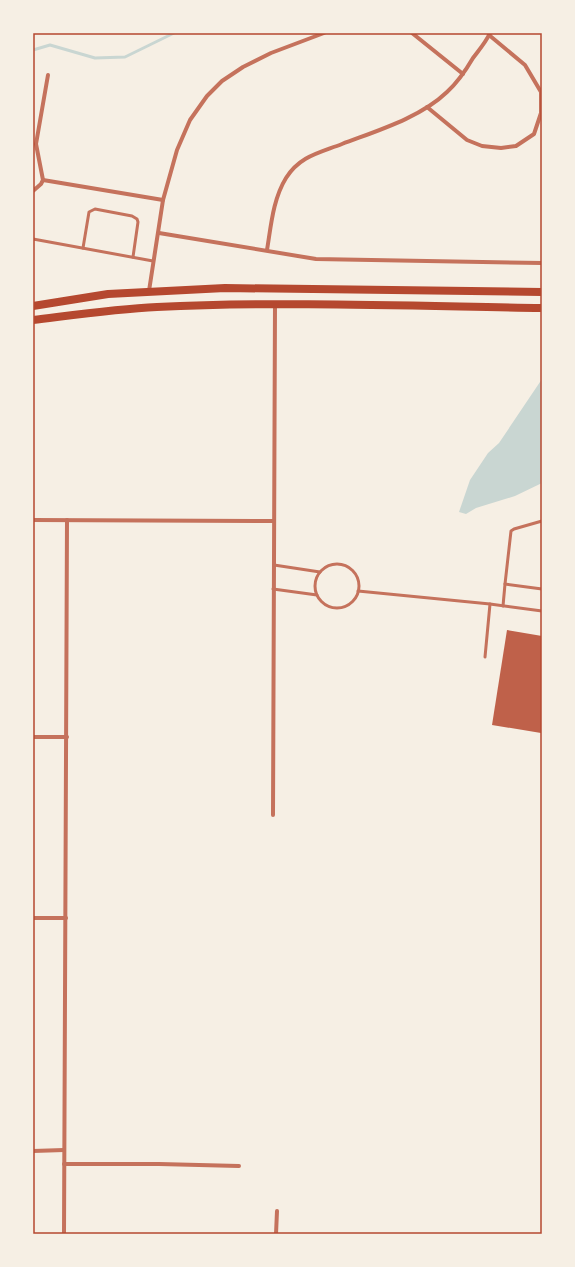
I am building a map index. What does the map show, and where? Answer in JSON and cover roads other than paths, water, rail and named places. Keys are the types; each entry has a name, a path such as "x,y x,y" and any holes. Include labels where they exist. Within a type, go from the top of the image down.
{"main road":[{"path":"33,306 108,294 225,288 542,292"},
{"path":"33,320 102,311 156,307 275,304 542,308"}],"street":[{"path":"149,291 163,200 177,150 190,120 207,96 222,81 243,67 271,53 324,33"},
{"path":"412,33 463,74"},
{"path":"267,250 277,195 287,177 300,162 317,152 333,148 397,122 427,107 447,92 463,74 489,34 525,66 542,92 541,112 534,134 516,146 501,148 482,146 467,140 427,107"},
{"path":"33,191 41,184 43,180 36,144 48,75"},
{"path":"43,180 163,200"},
{"path":"158,233 316,259 542,263"},
{"path":"273,815 275,304"},
{"path":"33,520 274,521"},
{"path":"64,1234 67,520"},
{"path":"33,737 67,737"},
{"path":"33,918 66,918"},
{"path":"33,1151 64,1150"},
{"path":"64,1164 239,1166"},
{"path":"276,1234 277,1211"}],"lane":[{"path":"83,248 89,212 95,209 132,216 137,219 138,222 133,257"},
{"path":"33,239 153,261"},
{"path":"503,606 511,531 542,520"},
{"path":"332,564 340,564 353,570 359,583 358,591 350,604 335,608 328,606 321,601 317,595 315,586 316,579 320,572 332,564"},
{"path":"274,565 320,572"},
{"path":"505,584 542,589"},
{"path":"273,589 317,595"},
{"path":"358,591 490,604 542,611"},
{"path":"485,657 490,604"}],"waterway":[{"path":"33,50 50,45 95,58 125,57 174,33"}]}
